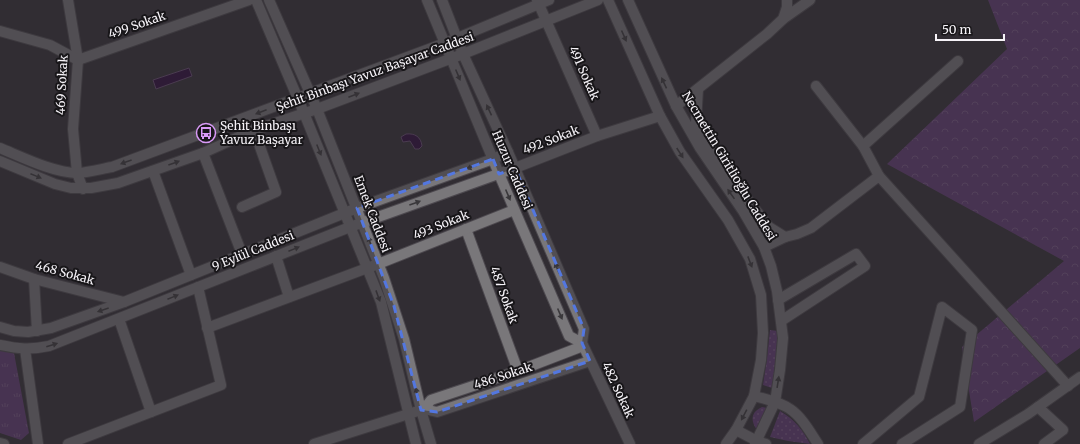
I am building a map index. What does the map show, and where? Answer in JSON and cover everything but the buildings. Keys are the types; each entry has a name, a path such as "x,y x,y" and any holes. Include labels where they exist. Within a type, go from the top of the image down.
{"street":[{"name":"469 Sokak","path":"68,0 78,60 73,129 77,173 83,189"},
{"name":"499 Sokak","path":"78,60 249,0"},
{"name":"Emek Caddesi","path":"256,0 298,98 381,302 416,444"},
{"name":"Emek Caddesi","path":"269,0 317,109 363,222 394,306 431,444"},
{"name":"Huzur Caddesi","path":"427,0 514,210 569,336 583,345 584,329 508,152 463,54 442,0"},
{"name":"Şehit Binbaşı Yavuz Başayar Caddesi","path":"0,148 39,164 77,173 96,171 112,167 445,43 538,2 549,0"},
{"name":"Şehit Binbaşı Yavuz Başayar Caddesi","path":"0,161 55,184 83,189 102,187 203,153 254,130 317,109 463,54 598,0"},
{"path":"608,0 660,116 680,152 728,220 750,259 761,295 764,333 761,360 754,396 736,430 726,444"},
{"name":"Necmettin Giritlioğlu Caddesi","path":"628,0 676,106 700,148 743,211 764,247 771,266 778,300 783,338 775,402 760,443"},
{"path":"783,20 787,7 787,0"},
{"path":"676,106 810,0"},
{"name":"491 Sokak","path":"538,2 597,136"},
{"path":"0,31 50,45 78,60"},
{"path":"863,146 958,61"},
{"path":"816,86 863,146 879,176 1068,386"},
{"path":"698,89 696,123 731,176 769,227 785,237"},
{"name":"492 Sokak","path":"515,168 597,136 660,116"},
{"path":"242,206 276,192 254,130"},
{"name":"9 Eylül Caddesi","path":"0,328 14,331 37,331 50,328 124,302 344,213 493,159 508,152"},
{"path":"203,153 242,254"},
{"name":"9 Eylül Caddesi","path":"0,345 25,349 35,349 49,346 363,222 515,168"},
{"path":"153,171 191,275"},
{"path":"764,247 785,237 797,234 810,228 879,176"},
{"name":"493 Sokak","path":"207,328 378,264 514,210"},
{"name":"487 Sokak","path":"466,229 518,371"},
{"path":"778,300 856,254 865,266 781,321"},
{"path":"276,256 289,297"},
{"name":"468 Sokak","path":"0,266 34,278 124,302"},
{"path":"34,278 37,331"},
{"path":"68,444 221,385 198,288"},
{"path":"863,444 919,397 942,307 972,330 960,407 902,444"},
{"path":"119,319 152,412"},
{"name":"482 Sokak","path":"583,345 630,444"},
{"name":"486 Sokak","path":"422,409 431,400 518,371 583,345"},
{"path":"25,349 38,444"},
{"name":"486 Sokak","path":"422,409 437,412 590,361"},
{"path":"979,444 1038,407 1080,377"},
{"path":"754,396 775,402 790,409 800,419 818,444"},
{"path":"1038,407 1063,430 1044,444"},
{"path":"319,443 422,409"},
{"path":"736,430 760,443"},
{"path":"0,443 4,444"}],"highlighted area":[{"path":"493,159 499,174 515,168 584,329 582,343 590,361 437,412 421,410 394,306 357,208"}],"green space":[{"path":"988,0 1080,0 1080,348 974,422 962,347 1064,261 887,164 1007,49"},
{"path":"770,330 778,331 772,388 763,385"},
{"path":"0,349 14,353 29,433 21,440 0,433"},
{"path":"762,407 767,408 757,430 753,423 753,417 756,411"},
{"path":"780,411 798,425 810,444 770,437"}],"shaded area":[{"path":"189,68 192,76 156,89 153,80"},
{"path":"406,134 417,136 422,146 419,149 415,149 410,141 403,142 401,137"}],"place":[{"name":"Şehit Binbaşı Yavuz Başayar","path":"206,133"}]}
